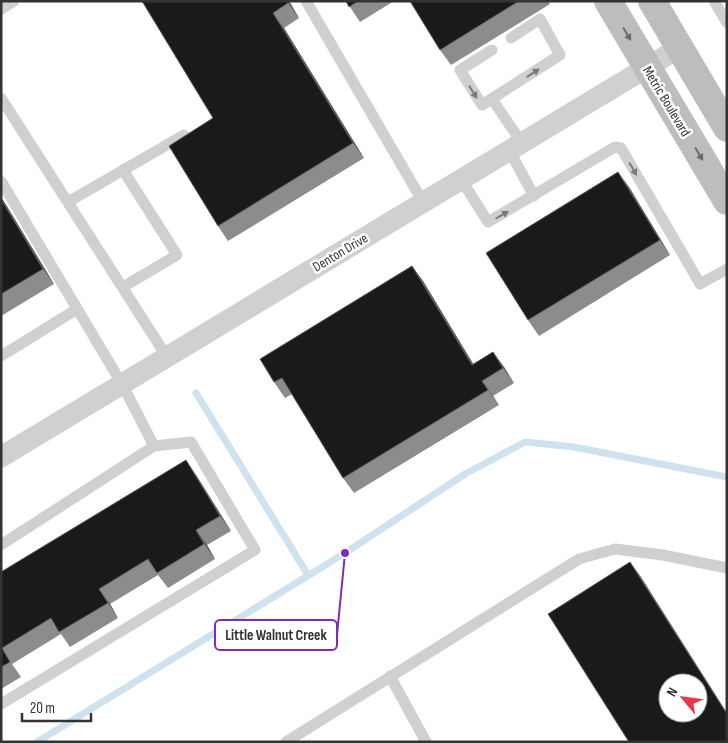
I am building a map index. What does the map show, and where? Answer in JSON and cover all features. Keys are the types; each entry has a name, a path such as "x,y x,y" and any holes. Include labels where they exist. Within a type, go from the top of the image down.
{"main road":[{"name":"Metric Boulevard","path":"608,1 727,201"},
{"path":"652,1 725,119"}],"street":[{"name":"Denton Drive","path":"1,458 680,48"}],"lane":[{"path":"1,9 14,1"},
{"path":"306,1 423,202"},
{"path":"714,1 727,23"},
{"path":"492,50 460,70 482,105 560,55 540,18 511,38"},
{"path":"1,98 167,357"},
{"path":"492,99 515,147 534,196"},
{"path":"68,202 184,135"},
{"path":"461,179 488,222 615,147 619,147 700,284 727,269"},
{"path":"123,170 178,255 123,287"},
{"path":"1,181 122,384 154,446"},
{"path":"1,356 77,308"},
{"path":"1,545 154,446 191,442 255,550 1,704"},
{"path":"286,742 579,559 615,549 663,555 727,568"},
{"path":"390,676 426,742"}],"building":[{"path":"142,1 287,1 288,3 273,13 353,143 218,226 169,146 213,118"},
{"path":"346,1 358,1 349,7"},
{"path":"410,1 519,1 440,50"},
{"path":"618,172 660,240 528,320 486,253"},
{"path":"1,199 43,269 1,294"},
{"path":"412,266 472,365 493,352 503,368 482,381 488,390 343,478 282,378 274,382 260,359"},
{"path":"186,460 220,516 196,530 204,544 157,573 148,559 99,589 108,603 59,632 51,618 2,648 10,662 1,667 1,572"},
{"path":"630,562 701,673 658,673 658,723 708,723 708,684 727,714 727,742 629,742 548,614"}],"waterway":[{"path":"196,393 308,575"},
{"path":"37,742 345,553 465,474 525,442 574,447 727,477"}],"place":[{"name":"Little Walnut Creek","path":"345,553"}]}
